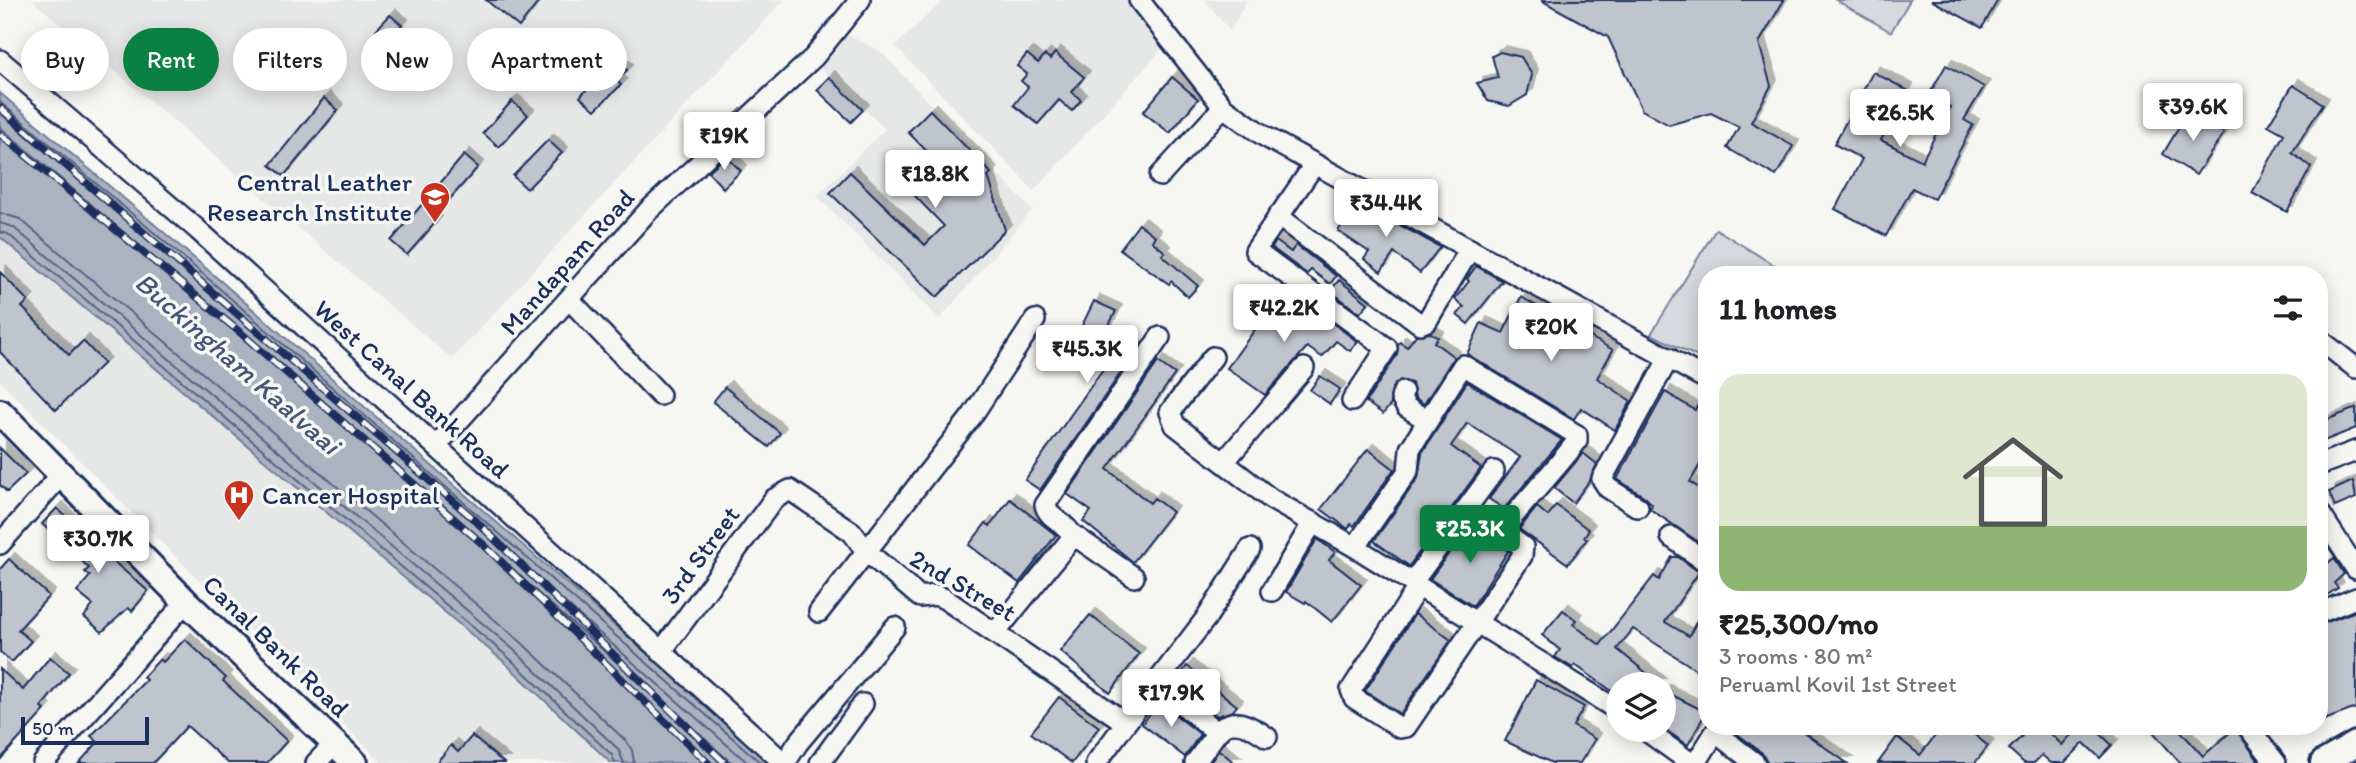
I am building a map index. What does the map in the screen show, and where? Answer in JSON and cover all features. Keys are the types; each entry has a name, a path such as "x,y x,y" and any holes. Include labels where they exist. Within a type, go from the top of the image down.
{"street":[{"name":"Mandapam Road","path":"436,446 648,211 814,57 860,0"},
{"path":"1139,0 1223,107 1264,136 1698,374"},
{"name":"West Canal Bank Road","path":"0,60 198,230 785,763"},
{"path":"1160,176 1223,107"},
{"path":"1314,165 1256,247 1257,253 1387,348 1352,401"},
{"path":"1278,216 1420,324 1427,321 1471,249"},
{"path":"569,299 660,395"},
{"path":"819,612 972,416 1035,320"},
{"path":"1134,577 1072,534 1048,513 1045,505 1160,337"},
{"path":"2328,346 2356,368"},
{"path":"1213,357 1174,406 1170,416 1175,425 1271,499 1355,547 1606,703"},
{"path":"1638,507 1608,488 1602,479 1669,358"},
{"path":"1355,547 1408,471 1407,454 1465,365 1579,437 1546,482 1532,491 1503,529 1504,533 1523,547 1523,552 1406,727 1395,726 1354,698 1351,690 1415,585 1494,471"},
{"path":"1224,462 1304,368"},
{"path":"1403,392 1401,398 1406,407 1428,421"},
{"name":"Canal Bank Road","path":"0,412 186,601 355,763"},
{"path":"2328,461 2356,450"},
{"path":"0,544 62,474"},
{"name":"2nd Street","path":"784,491 795,491 852,532 866,551 920,597 936,595 945,599 1127,719"},
{"name":"3rd Street","path":"661,652 774,499 784,491"},
{"path":"1272,591 1313,522"},
{"path":"2328,526 2356,569"},
{"path":"996,632 1069,542 1072,534"},
{"path":"1671,537 1698,556"},
{"path":"1096,763 1207,617 1250,549"},
{"path":"2328,609 2356,597"},
{"path":"43,763 186,601"},
{"path":"785,763 798,743 895,627"},
{"path":"1156,684 1217,732"},
{"path":"820,763 863,704"},
{"path":"1195,763 1217,732 1231,723 1243,722 1267,737"},
{"path":"1662,742 1693,763 1713,735"},
{"path":"1723,735 1755,763"},
{"path":"2254,735 2276,763"},
{"path":"316,763 334,744"},
{"path":"2323,763 2356,744"}],"shaded area":[{"name":"Central Leather Research Institute","path":"32,0 784,0 452,359 138,91 219,91 219,28 123,28 123,78 109,66 109,28 65,28"},
{"path":"944,0 1128,0 1162,49 1034,191 895,46"},
{"path":"1205,0 1247,0 1230,31"},
{"path":"1836,0 1910,0 1891,32"},
{"path":"841,32 879,50 1032,210 940,319 817,196 885,129 814,62"},
{"path":"1716,229 1776,266 1698,266 1698,357 1651,334"},
{"name":"Cancer Hospital","path":"0,237 504,662 607,760 605,763 382,763 0,381"}],"water":[{"name":"Buckingham Kaalvaai","path":"0,93 208,270 772,763 611,763 504,662 0,237"}],"building":[{"path":"486,0 540,0 519,27"},
{"path":"1541,0 1784,0 1759,43 1771,86 1751,122 1793,146 1776,176 1727,148 1739,127 1711,113 1669,125 1642,110 1608,37"},
{"path":"1931,0 1998,0 1982,28"},
{"path":"390,15 402,25 399,28 378,28"},
{"path":"1500,52 1521,57 1532,75 1527,95 1509,106 1488,101 1477,83 1498,78 1492,56"},
{"path":"1055,53 1084,77 1072,92 1081,100 1072,111 1059,100 1038,124 1014,105 1028,87 1021,81 1027,74 1017,66 1027,54 1038,63 1045,55 1050,59"},
{"path":"1946,65 1984,87 1964,120 1973,125 1934,199 1912,188 1886,236 1835,209 1862,159 1834,144 1873,72 1907,90 1881,140 1922,161 1950,107 1929,95"},
{"path":"829,77 863,110 851,122 817,90"},
{"path":"1172,77 1198,99 1170,133 1143,112"},
{"path":"2293,85 2323,104 2292,153 2311,167 2287,212 2252,193 2284,134 2268,125"},
{"path":"585,91 615,91 595,110 580,97"},
{"path":"324,98 338,110 284,176 270,165"},
{"path":"512,101 528,115 499,147 483,133"},
{"path":"930,110 991,173 988,176 1005,230 937,297 830,193 850,172 925,245 944,226 915,196 943,168 908,132"},
{"path":"2188,112 2224,133 2196,175 2163,154"},
{"path":"548,140 562,153 527,189 513,176"},
{"path":"464,155 478,167 432,219 436,222 407,255 391,241"},
{"path":"726,156 741,171 723,188 708,172"},
{"path":"1358,202 1440,247 1420,273 1394,253 1381,272 1364,259 1369,252 1338,231"},
{"path":"1139,224 1155,236 1152,241 1165,252 1162,255 1198,286 1188,297 1171,281 1169,284 1120,249"},
{"path":"1276,241 1291,252 1296,245 1336,276 1330,284 1311,270 1307,274 1272,248"},
{"path":"1476,266 1502,281 1468,324 1457,315 1464,307 1455,299 1469,281 1467,279"},
{"path":"0,272 28,301 22,307 69,355 83,341 104,363 56,410 0,352"},
{"path":"1339,280 1368,303 1360,313 1330,291"},
{"path":"1280,295 1310,317 1315,310 1358,342 1350,351 1336,341 1322,357 1307,347 1265,395 1227,368"},
{"path":"1521,297 1613,350 1597,378 1631,401 1615,430 1581,408 1574,419 1467,354 1481,323 1503,333"},
{"path":"1094,301 1116,311 1106,331 1138,348 1040,490 1025,480 1103,369 1070,350"},
{"path":"1431,333 1438,337 1434,342 1454,357 1424,404 1415,398 1412,383 1400,380 1392,388 1391,404 1383,414 1366,402 1397,355 1398,344 1400,342 1407,347 1416,335"},
{"path":"1158,362 1175,374 1107,469 1150,503 1154,498 1172,512 1133,562 1083,521 1091,511 1067,494"},
{"path":"1320,376 1340,389 1330,404 1310,390"},
{"path":"1467,382 1562,440 1504,509 1489,499 1520,457 1467,423 1451,446 1481,468 1409,566 1374,541 1418,478 1422,453"},
{"path":"725,387 780,433 769,447 713,402"},
{"path":"1665,392 1695,410 1698,405 1698,468 1690,482 1698,488 1698,542 1650,509 1652,504 1645,497 1617,479"},
{"path":"2356,408 2356,428 2328,439 2328,419"},
{"path":"0,448 26,474 7,492 0,485"},
{"path":"1368,449 1394,469 1354,526 1351,524 1348,529 1321,509"},
{"path":"1583,453 1597,464 1590,480 1573,503 1554,488"},
{"path":"2353,481 2356,498 2335,507 2329,492"},
{"path":"1010,499 1056,535 1019,583 969,545 986,523 990,526"},
{"path":"1556,505 1589,530 1584,537 1587,539 1568,564 1519,529 1537,507 1548,516"},
{"path":"57,508 93,544 148,591 132,611 128,608 102,632 84,617 93,605 77,592 90,576 85,572 89,568 42,524"},
{"path":"1472,522 1508,551 1473,606 1430,579"},
{"path":"1317,539 1335,552 1329,560 1361,585 1332,622 1306,601 1305,603 1286,592"},
{"path":"1672,557 1678,557 1698,571 1665,622 1689,636 1698,619 1698,671 1633,629 1617,649 1645,672 1606,672 1606,687 1575,665 1573,668 1555,657 1560,650 1542,635 1563,610 1576,620 1573,624 1600,645 1654,576 1659,580"},
{"path":"2334,558 2344,574 2334,583 2338,588 2328,594 2328,563"},
{"path":"9,559 49,596 18,630 31,641 12,662 0,652 0,569"},
{"path":"2356,611 2356,708 2328,719 2328,622"},
{"path":"1415,614 1451,640 1400,714 1365,691"},
{"path":"1090,615 1139,654 1110,693 1060,651"},
{"path":"185,639 226,678 223,681 287,741 267,763 228,763 187,726 153,763 79,763 98,742 91,736 146,680 143,677 160,659 163,662"},
{"path":"50,657 69,673 41,707 45,710 0,760 0,669 23,690"},
{"path":"1187,666 1237,706 1233,711 1217,716 1174,683"},
{"path":"1536,680 1584,707 1573,726 1595,739 1580,763 1552,763 1505,741"},
{"path":"1059,697 1099,727 1072,763 1031,733"},
{"path":"1676,697 1698,708 1698,727 1688,745 1676,737"},
{"path":"1159,702 1200,734 1185,757 1142,724"},
{"path":"1739,735 1808,735 1847,763 1768,763 1762,753"},
{"path":"1936,735 1975,735 1988,746 1975,763 1878,763 1897,737 1920,755"},
{"path":"2052,735 2062,745 2071,735 2101,735 2112,745 2100,758 2084,743 2064,763 2051,763 2042,755 2034,763 2024,763 2009,749 2022,736"},
{"path":"2156,735 2184,735 2203,756 2227,735 2240,735 2260,763 2180,763"},
{"path":"472,736 504,763 436,763 451,745 458,752"},
{"path":"1219,750 1235,763 1210,763"}],"railway":[{"path":"0,108 474,519 725,763"},
{"path":"0,134 242,334 485,546 708,763"}],"place":[{"name":"Central Leather Research Institute","path":"435,224"},
{"name":"Cancer Hospital","path":"239,522"}]}
